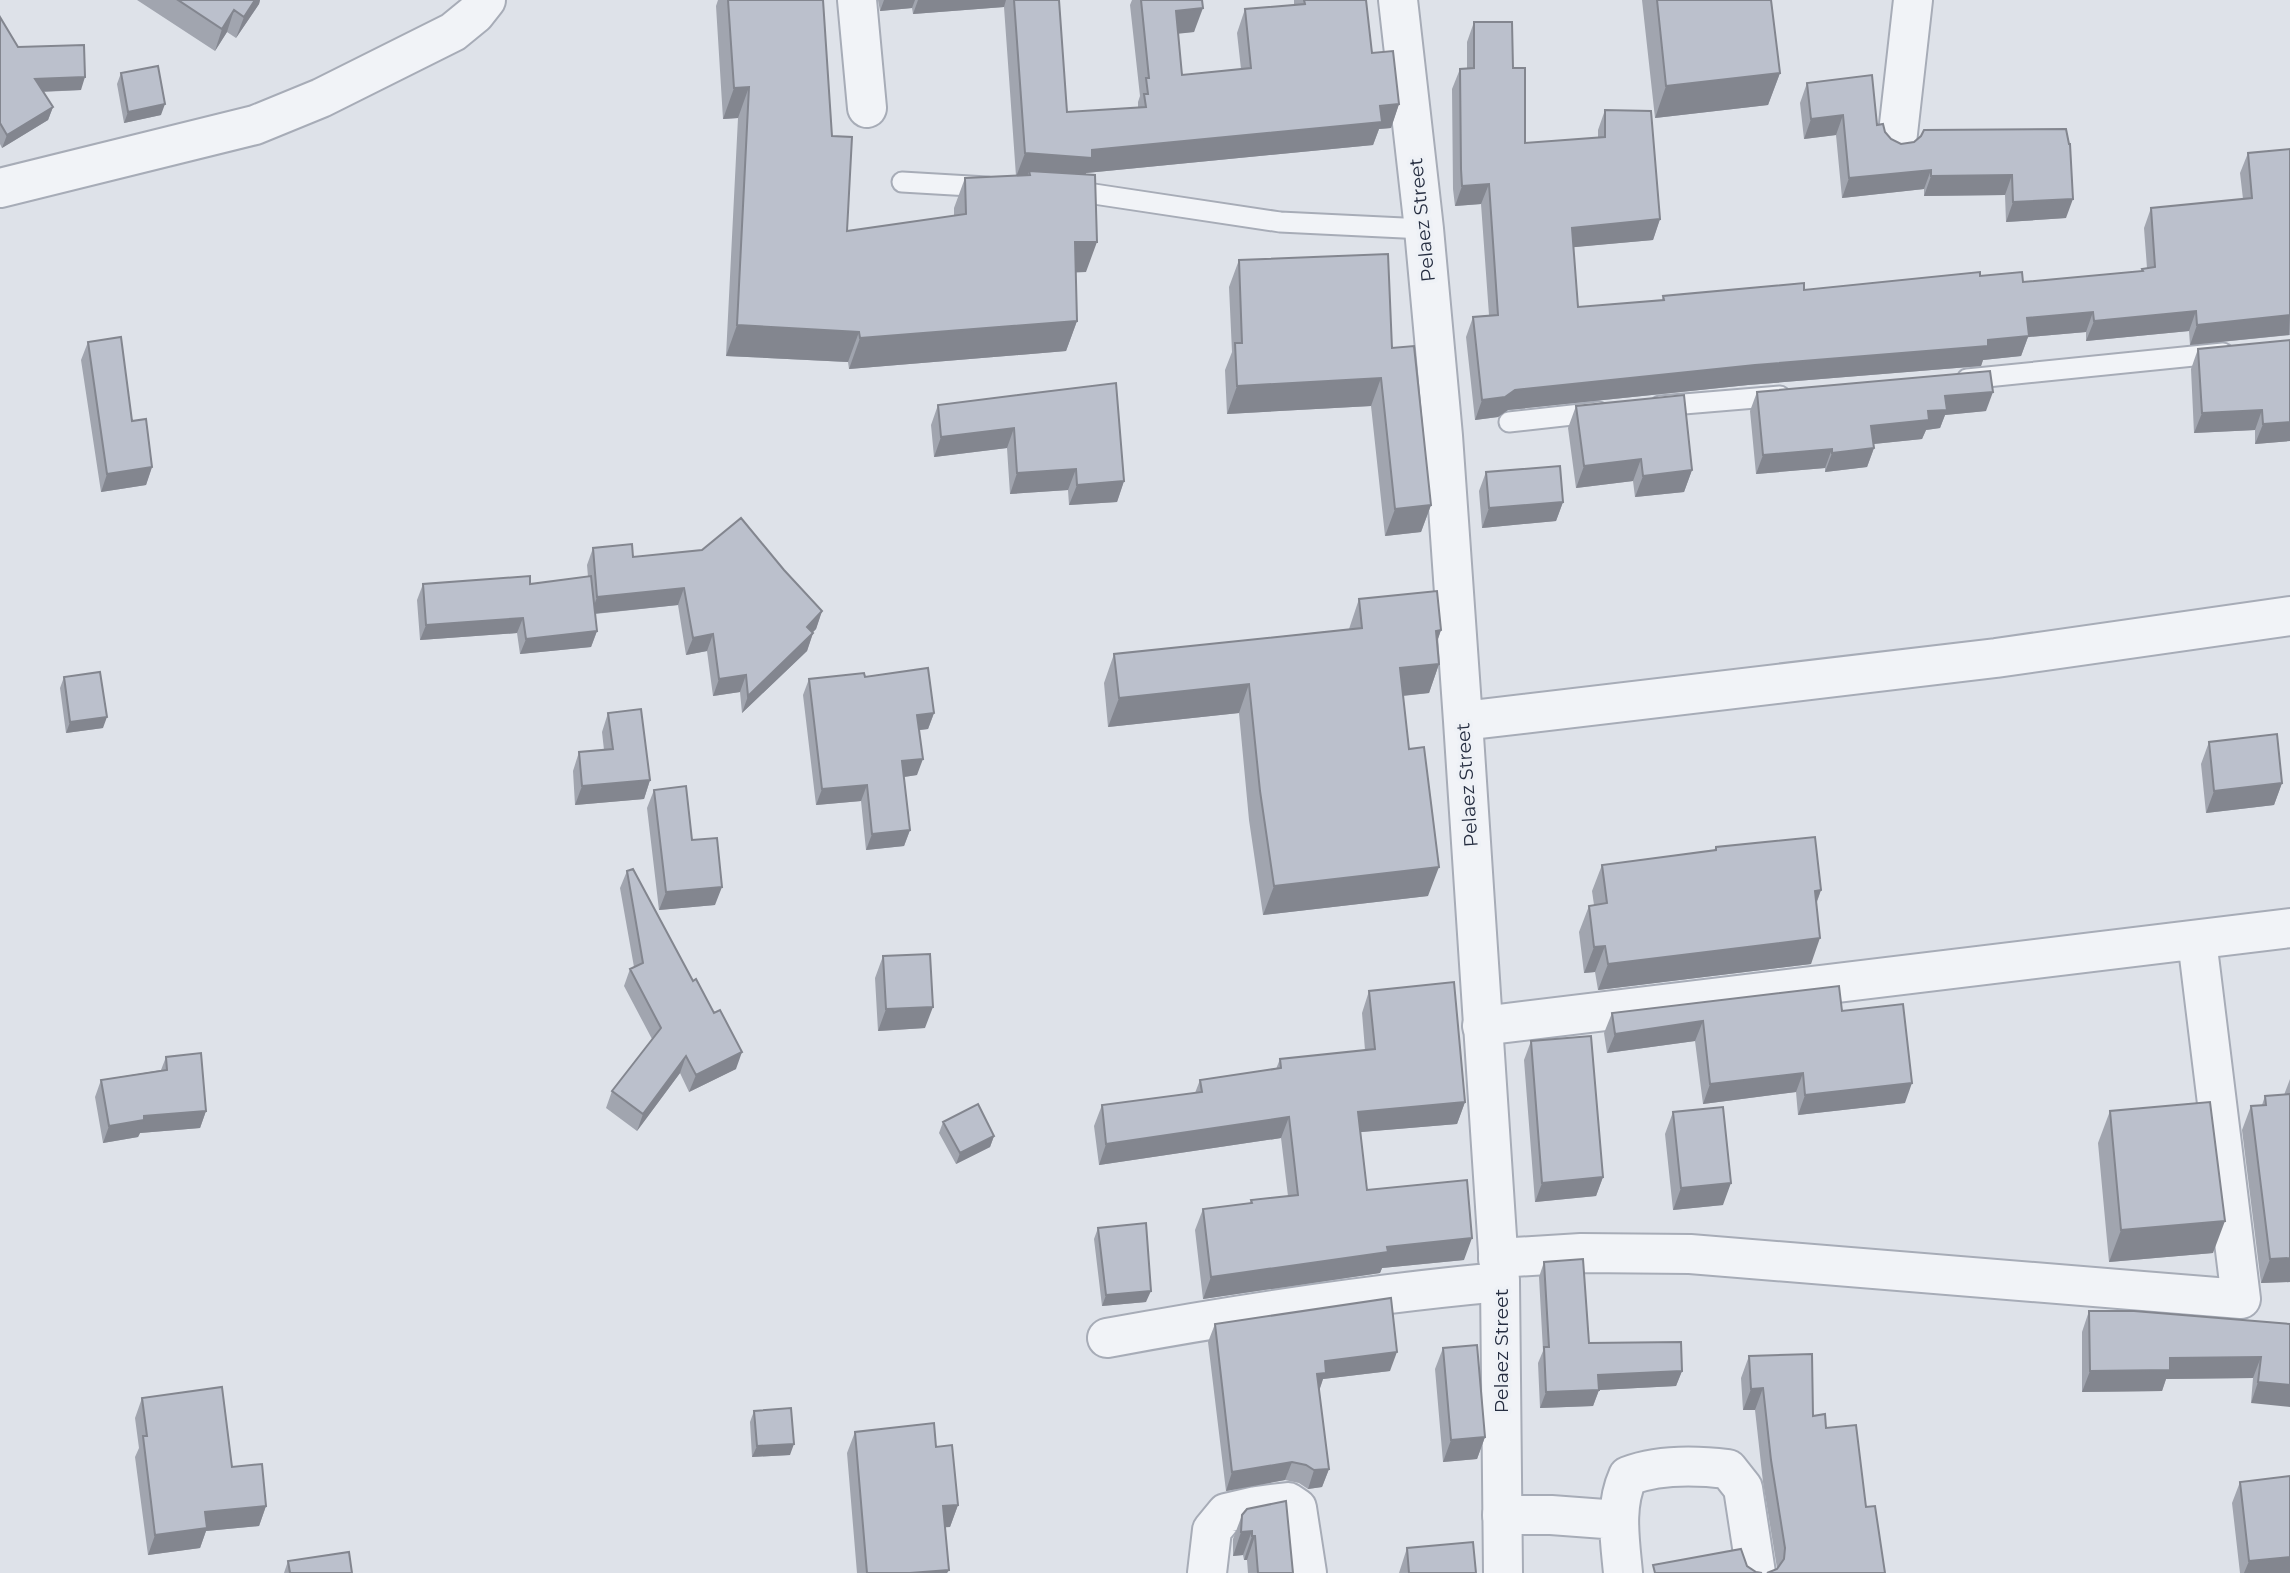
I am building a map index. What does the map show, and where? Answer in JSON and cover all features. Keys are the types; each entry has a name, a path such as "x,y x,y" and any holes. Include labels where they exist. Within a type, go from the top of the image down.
{"street":[{"path":"0,188 255,125 321,98 453,32 475,14 486,0"},
{"path":"857,0 867,108"},
{"name":"Pelaez Street","path":"1398,0 1443,436 1463,721 1499,1270 1503,1573"},
{"path":"1897,142 1913,0"},
{"path":"1463,721 1996,658 2290,616"},
{"path":"1482,1026 2290,928"},
{"path":"1107,1338 1193,1322 1372,1296 1581,1253 1690,1254 2241,1298 2197,940"},
{"path":"1623,1573 1618,1520 1620,1494 1628,1476 1661,1467 1728,1469 1743,1488 1756,1573"},
{"path":"1207,1573 1212,1530 1226,1513 1288,1502 1297,1508 1307,1573"},
{"path":"1502,1515 1551,1515 1618,1520"}],"lane":[{"path":"902,182 1012,189"},
{"path":"1053,191 1094,194 1280,222 1423,229"},
{"path":"1942,382 2236,352"},
{"path":"1637,408 1804,394"},
{"path":"1509,422 1613,411"}],"building":[{"path":"178,0 255,0 244,17 234,10 222,29"},
{"path":"728,0 823,0 832,136 852,137 847,231 966,214 965,178 1030,175 1029,171 1095,175 1097,242 1075,242 1077,321 860,338 859,332 737,325 749,87 734,88"},
{"path":"1014,0 1059,0 1067,112 1146,107 1144,94 1148,94 1146,78 1149,78 1141,0 1202,0 1203,8 1176,11 1182,75 1251,68 1245,9 1305,4 1304,0 1366,0 1372,53 1393,51 1399,104 1380,106 1382,122 1092,150 1092,158 1025,153"},
{"path":"1657,0 1771,0 1780,73 1666,86"},
{"path":"0,17 18,47 84,45 85,77 35,79 53,107 7,135 0,123"},
{"path":"1474,22 1512,22 1513,68 1525,68 1525,143 1605,137 1605,110 1651,111 1660,219 1572,228 1578,307 1664,300 1663,296 1804,283 1804,290 1980,272 1980,276 2022,272 2023,282 2143,271 2142,269 2155,267 2151,208 2252,198 2248,153 2290,149 2290,315 2197,325 2196,311 2094,321 2093,312 2027,318 2029,336 1988,340 1988,346 1755,365 1515,390 1505,397 1482,400 1473,317 1498,315 1489,184 1462,186 1460,69 1474,68"},
{"path":"158,66 165,104 128,112 121,73"},
{"path":"1872,75 1877,125 1883,124 1891,139 1901,144 1914,142 1924,130 2066,129 2070,144 2073,199 2013,202 2012,175 1931,176 1931,170 1849,178 1843,115 1811,119 1807,83"},
{"path":"1388,254 1392,348 1414,346 1431,505 1395,509 1381,378 1237,386 1235,343 1242,343 1239,260"},
{"path":"121,337 132,421 146,419 152,467 107,474 88,342"},
{"path":"2290,340 2290,422 2263,424 2262,410 2202,413 2198,349"},
{"path":"1990,371 1993,392 1945,396 1947,410 1928,411 1929,420 1871,426 1874,448 1832,453 1832,449 1763,455 1757,392"},
{"path":"1116,383 1124,481 1077,485 1076,469 1017,473 1014,428 941,437 938,405"},
{"path":"1684,395 1692,470 1643,476 1641,459 1584,466 1576,406"},
{"path":"1560,466 1563,502 1489,508 1486,472"},
{"path":"741,518 822,611 807,627 813,633 748,696 746,675 719,679 713,634 693,638 684,588 597,597 593,548 632,544 633,557 702,550"},
{"path":"530,576 530,584 591,576 597,631 526,639 523,618 426,625 423,584"},
{"path":"1437,591 1441,630 1436,631 1439,664 1400,668 1409,749 1424,747 1439,867 1274,886 1260,791 1249,684 1119,698 1114,654 1362,628 1359,599"},
{"path":"928,668 934,713 917,715 923,759 902,761 910,830 872,834 867,785 822,789 809,679 864,673 865,677"},
{"path":"100,672 107,717 70,722 64,677"},
{"path":"641,709 650,780 582,786 579,752 613,749 608,713"},
{"path":"2277,734 2282,783 2214,791 2209,742"},
{"path":"686,786 692,840 717,838 722,887 666,892 654,790"},
{"path":"1815,837 1821,890 1815,891 1820,938 1608,964 1605,946 1594,947 1589,906 1607,903 1602,865 1716,850 1716,847"},
{"path":"633,869 693,981 696,979 714,1013 720,1010 742,1052 696,1075 686,1056 643,1114 612,1091 661,1028 630,969 643,963 627,871"},
{"path":"930,954 933,1007 886,1009 883,956"},
{"path":"1454,982 1465,1102 1358,1112 1367,1190 1467,1180 1472,1238 1387,1247 1388,1252 1211,1277 1203,1209 1298,1195 1289,1117 1106,1144 1102,1105 1202,1092 1200,1080 1281,1068 1280,1059 1375,1049 1369,991"},
{"path":"1839,986 1842,1011 1903,1004 1912,1083 1805,1095 1803,1073 1710,1084 1703,1021 1615,1034 1612,1013"},
{"path":"1591,1036 1603,1177 1542,1183 1531,1041"},
{"path":"201,1053 206,1111 144,1116 144,1120 109,1126 101,1080 167,1070 166,1057"},
{"path":"2290,1094 2290,1258 2270,1259 2251,1106 2266,1105 2265,1096"},
{"path":"2210,1102 2225,1221 2121,1230 2110,1111"},
{"path":"978,1104 994,1136 960,1153 943,1122"},
{"path":"1723,1107 1731,1183 1681,1188 1673,1112"},
{"path":"1146,1223 1151,1291 1106,1295 1098,1228"},
{"path":"1583,1259 1589,1343 1681,1342 1682,1371 1598,1375 1599,1390 1546,1392 1544,1347 1549,1347 1544,1262"},
{"path":"1391,1298 1397,1352 1325,1361 1326,1373 1317,1374 1329,1469 1314,1470 1292,1462 1232,1472 1215,1324"},
{"path":"2089,1311 2134,1311 2290,1324 2290,1385 2258,1382 2261,1357 2170,1358 2170,1370 2090,1371"},
{"path":"1477,1345 1485,1437 1451,1440 1443,1348"},
{"path":"1812,1354 1813,1416 1825,1414 1826,1428 1856,1425 1866,1507 1875,1506 1885,1573 1767,1573 1777,1569 1784,1559 1785,1548 1763,1388 1751,1389 1749,1356"},
{"path":"222,1387 232,1467 262,1464 266,1506 205,1512 207,1528 155,1535 143,1436 147,1436 142,1398"},
{"path":"791,1408 794,1444 757,1446 754,1411"},
{"path":"934,1423 936,1447 952,1445 958,1505 943,1506 949,1570 867,1573 855,1432"},
{"path":"2290,1476 2290,1557 2249,1561 2240,1482"},
{"path":"1286,1501 1293,1573 1258,1573 1255,1536 1252,1536 1252,1531 1241,1532 1242,1515 1247,1509"},
{"path":"1473,1542 1476,1573 1409,1573 1407,1548"},
{"path":"1741,1549 1747,1566 1762,1573 1655,1573 1653,1565"},
{"path":"349,1552 352,1573 290,1573 288,1561"}]}
